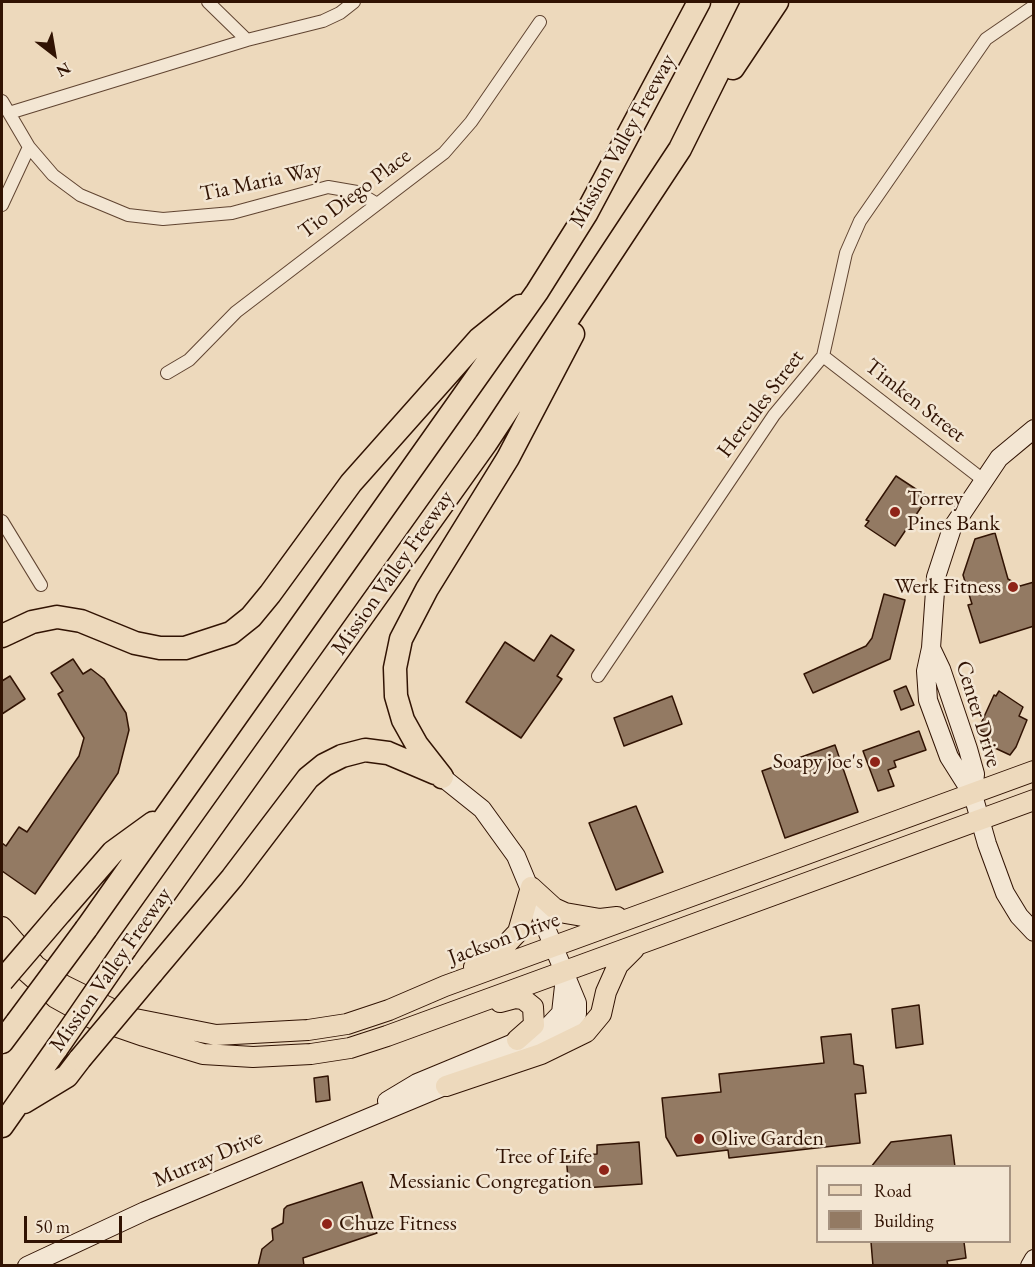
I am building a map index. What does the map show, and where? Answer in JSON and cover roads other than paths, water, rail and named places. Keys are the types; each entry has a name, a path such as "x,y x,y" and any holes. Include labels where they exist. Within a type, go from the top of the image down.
{"highway":[{"name":"Mission Valley Freeway","path":"2,1042 86,929 537,292 586,214 699,2"},
{"name":"Mission Valley Freeway","path":"8,1117 486,443 680,149 753,2"},
{"path":"680,149 777,2"},
{"path":"442,777 417,745 403,720 396,696 395,668 402,639 428,589 508,459 629,226"},
{"path":"2,636 32,622 57,617 81,621 135,643 160,648 185,648 231,633 251,617 351,483 479,339 537,292"},
{"path":"8,1117 67,1076 232,878 301,786 324,765 342,756 365,750 388,753 442,777"},
{"path":"2,981 113,852 169,811"}],"main road":[{"name":"Center Drive","path":"1034,429 999,458 984,476 952,528 936,577 931,648 926,671 928,700 949,757 973,795 1005,893 1019,916 1034,932"},
{"name":"Jackson Drive","path":"2,927 36,966 63,985 130,1018 216,1035 308,1030 335,1026 389,1010 445,986 1034,771"},
{"name":"Murray Drive","path":"27,1266 144,1211 446,1086 532,1047 567,1027 577,1014 577,1003 531,886 516,856 495,824 466,795 442,777"},
{"path":"2,950 56,998 92,1018 203,1054 253,1057 311,1054 350,1048 565,972 1034,800"},
{"path":"703,921 733,897 773,881 778,877 776,866"},
{"path":"531,886 554,908 581,917 600,919 650,913"},
{"path":"445,986 511,941 523,921 531,886"},
{"path":"446,1086 541,1054 586,1032 601,1014 606,992 618,965 640,944"},
{"name":"Murray Drive","path":"342,1129 417,1083 545,1030 561,1013 565,972"},
{"path":"429,1019 451,1020 515,998 523,999 533,1007 536,1017 531,1030 517,1040"},
{"path":"203,1054 322,1040 332,1036 335,1026"},
{"path":"1030,1266 1034,1259"}],"street":[{"path":"208,2 247,40"},
{"path":"9,113 247,40 332,18 354,2"},
{"name":"Hercules Street","path":"598,676 774,415 823,356 846,253 860,221 986,39 1034,6"},
{"name":"Tio Diego Place","path":"167,373 189,360 236,312 444,153 471,122 540,22"},
{"name":"Tia Maria Way","path":"2,101 29,147 53,175 80,195 111,210 145,218 204,217 232,213 328,187 357,192 377,204"},
{"path":"2,205 29,147"},
{"name":"Timken Street","path":"823,356 984,476"},
{"path":"2,520 41,585"}],"place":[{"name":"Torrey Pines Bank","path":"895,512"},
{"name":"Werk Fitness","path":"1013,587"},
{"name":"Soapy joe's","path":"875,762"},
{"name":"Olive Garden","path":"699,1139"},
{"name":"Tree of Life Messianic Congregation","path":"604,1170"},
{"name":"Chuze Fitness","path":"327,1224"}]}
